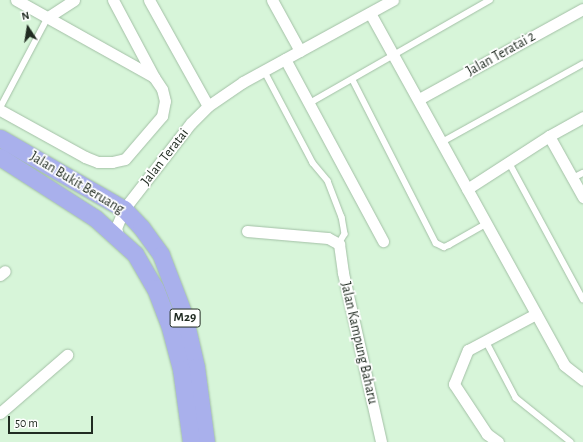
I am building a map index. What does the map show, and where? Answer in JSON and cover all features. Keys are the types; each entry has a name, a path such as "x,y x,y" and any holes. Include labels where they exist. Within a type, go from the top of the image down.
{"main road":[{"name":"Jalan Bukit Beruang","path":"0,138 124,209 141,227 161,255 175,285 196,367 206,442"},
{"name":"Jalan Bukit Beruang","path":"0,157 95,218 135,254 155,288 169,324 182,369 191,442"}],"street":[{"path":"16,0 154,77"},
{"path":"48,17 74,0"},
{"path":"0,109 84,158 98,162 112,162 125,159 162,116 165,101 162,89 154,77 113,0"},
{"path":"149,0 208,106"},
{"path":"272,0 300,51"},
{"name":"Jalan Teratai","path":"124,209 191,123 208,106 264,70 393,0"},
{"name":"Jalan Teratai 2","path":"419,99 583,8"},
{"path":"370,13 419,99 564,365 583,380"},
{"path":"285,59 383,241"},
{"path":"467,189 549,136 583,117"},
{"path":"549,136 583,197"},
{"path":"95,218 110,219 124,209"},
{"path":"119,239 116,228 124,209"},
{"path":"247,231 328,238 339,244"},
{"name":"Jalan Kampung Baharu","path":"339,244 343,273 382,442"},
{"path":"498,442 487,434 454,384 468,350 536,314"},
{"path":"0,413 67,355"}],"lane":[{"path":"310,103 353,80 490,0"},
{"path":"0,109 48,17"},
{"path":"442,142 583,64"},
{"path":"264,70 314,162 328,181 342,217 346,234 339,244"},
{"path":"353,80 436,243 444,247 486,224"},
{"path":"508,162 583,299"},
{"path":"572,178 583,173"},
{"path":"486,341 516,398 571,442"}]}
